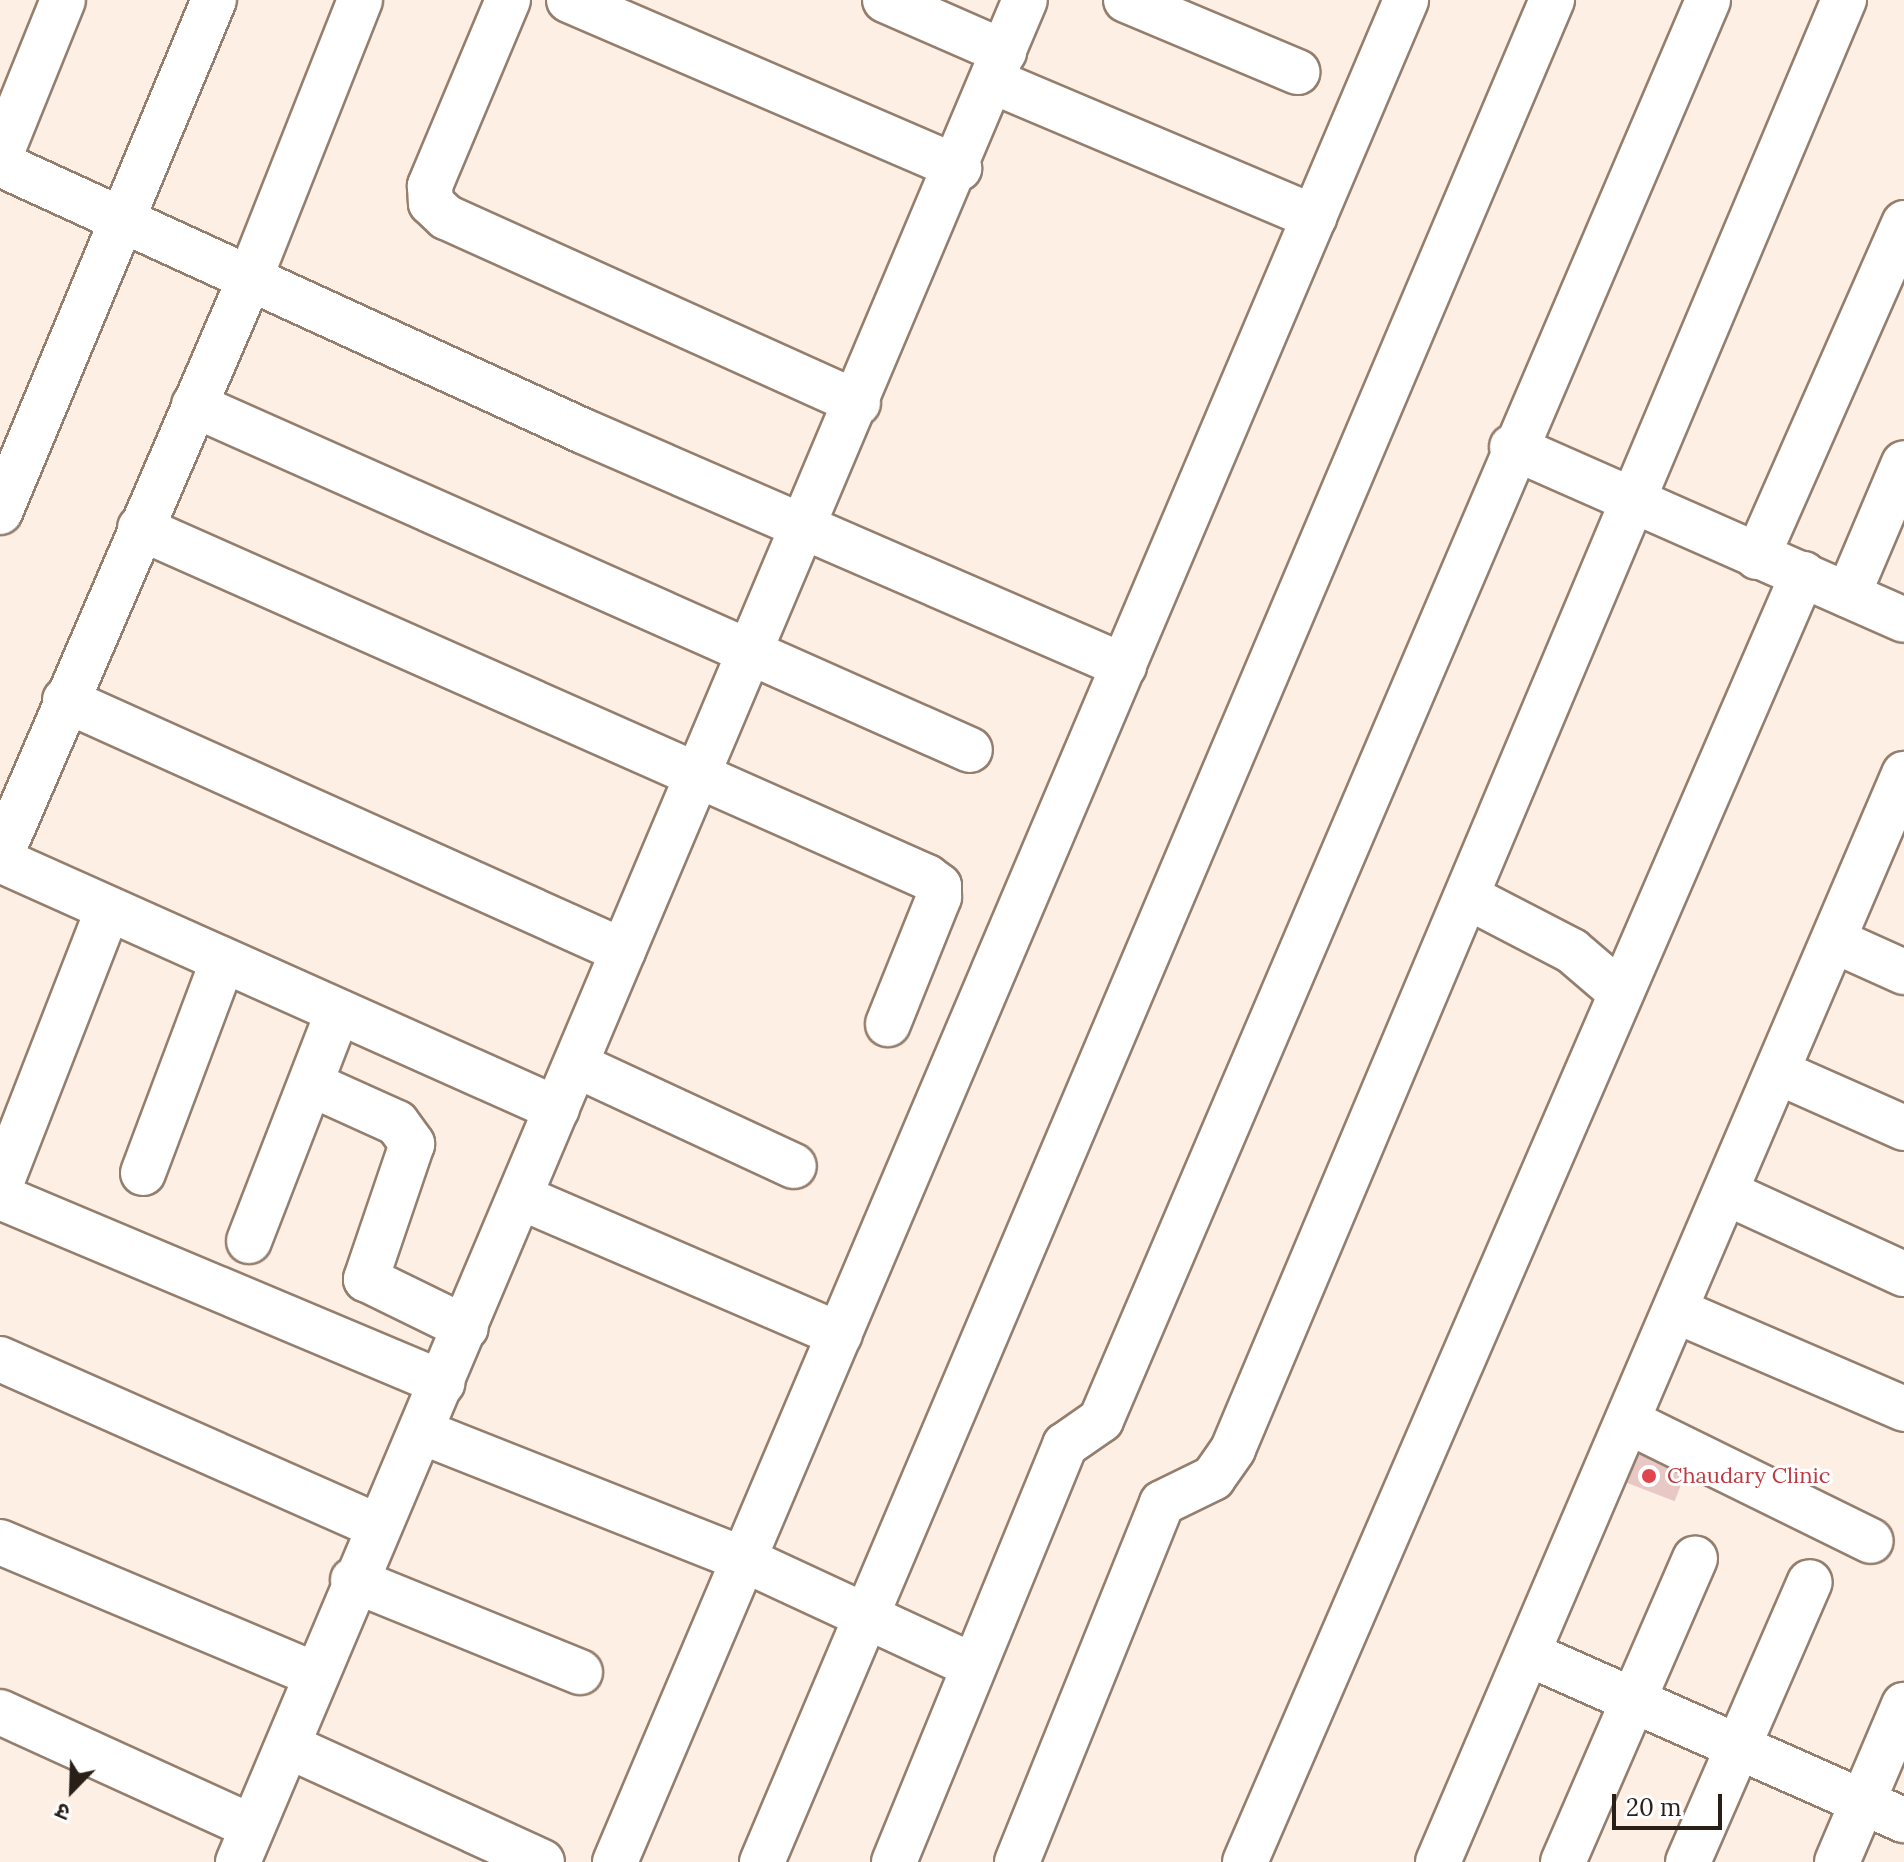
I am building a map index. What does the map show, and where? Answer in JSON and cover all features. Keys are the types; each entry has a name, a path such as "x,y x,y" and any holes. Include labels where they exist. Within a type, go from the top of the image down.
{"street":[{"path":"0,156 63,0"},
{"path":"0,512 124,223 214,0"},
{"path":"360,0 250,278 65,700 0,858 221,965 338,1012 557,1109"},
{"path":"508,0 430,186 431,203 446,217 858,403"},
{"path":"569,0 959,168"},
{"path":"885,0 998,66 1314,217"},
{"path":"0,1712 245,1844 288,1746 374,1525 422,1432 749,653 959,168 1025,0"},
{"path":"1126,0 1297,72"},
{"path":"615,1862 1406,0"},
{"path":"762,1862 1552,0"},
{"path":"894,1862 969,1664 1065,1445 1104,1413 1512,447 1708,0"},
{"path":"1017,1862 1162,1503 1213,1478 1233,1449 1844,0"},
{"path":"0,164 802,529 1124,666"},
{"path":"1757,557 1904,223"},
{"path":"194,405 970,750"},
{"path":"1512,447 1904,620"},
{"path":"1848,595 1904,463"},
{"path":"140,528 699,773 939,886 888,1024"},
{"path":"1245,1862 1803,574"},
{"path":"65,700 623,951"},
{"path":"1438,1862 1679,1312 1902,785"},
{"path":"1468,897 1572,951 1620,992"},
{"path":"0,1186 107,911"},
{"path":"1835,941 1904,972"},
{"path":"143,1173 221,965"},
{"path":"249,1241 313,1085 338,1012"},
{"path":"576,1065 794,1166"},
{"path":"1780,1073 1904,1128"},
{"path":"313,1085 397,1123 412,1144 366,1279 466,1328"},
{"path":"1729,1194 1904,1274"},
{"path":"0,1197 442,1383"},
{"path":"520,1197 840,1335"},
{"path":"1679,1312 1904,1409"},
{"path":"0,1359 374,1525"},
{"path":"1631,1423 1871,1541"},
{"path":"422,1432 745,1560 969,1664"},
{"path":"0,1542 316,1675"},
{"path":"1563,1862 1695,1558"},
{"path":"353,1580 580,1672"},
{"path":"1688,1862 1810,1582"},
{"path":"1531,1655 1631,1703 1904,1820"},
{"path":"1837,1862 1904,1705"},
{"path":"288,1746 542,1862"}],"building":[{"path":"1623,1446 1686,1470 1675,1501 1611,1477"}],"place":[{"name":"Chaudary Clinic","path":"1649,1476"}]}
